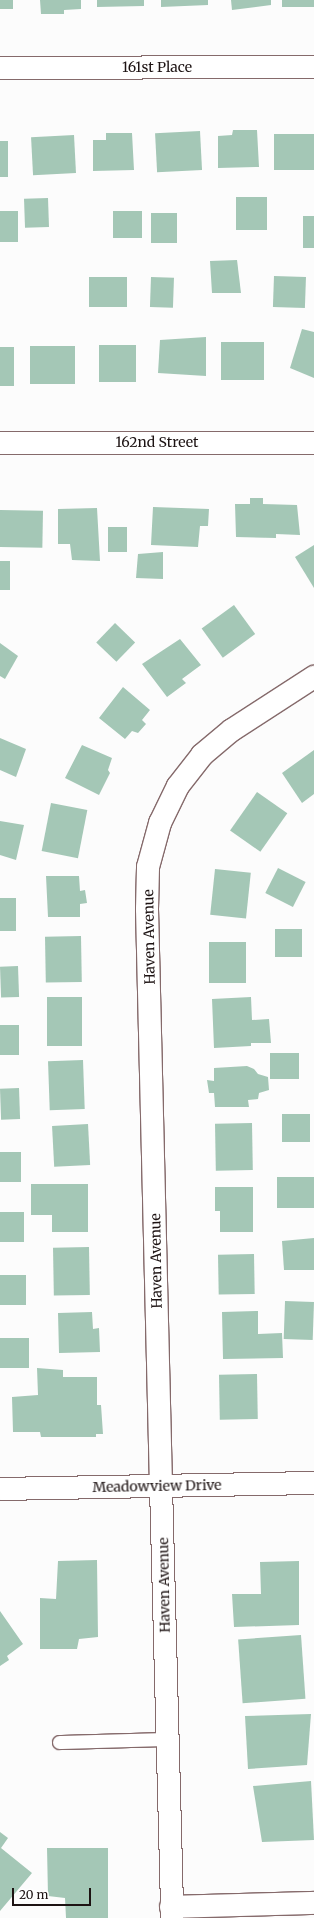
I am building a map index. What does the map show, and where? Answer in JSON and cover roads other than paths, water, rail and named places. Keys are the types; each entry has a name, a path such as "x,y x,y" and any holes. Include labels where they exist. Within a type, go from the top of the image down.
{"street":[{"name":"161st Place","path":"0,68 314,67"},
{"name":"162nd Street","path":"0,443 314,443"},
{"name":"Haven Avenue","path":"172,1913 148,924 148,867 160,823 175,792 202,755 232,730 314,678"},
{"name":"Meadowview Drive","path":"0,1489 314,1483"},
{"path":"172,1913 314,1903"}],"lane":[{"path":"59,1742 167,1739"}]}
